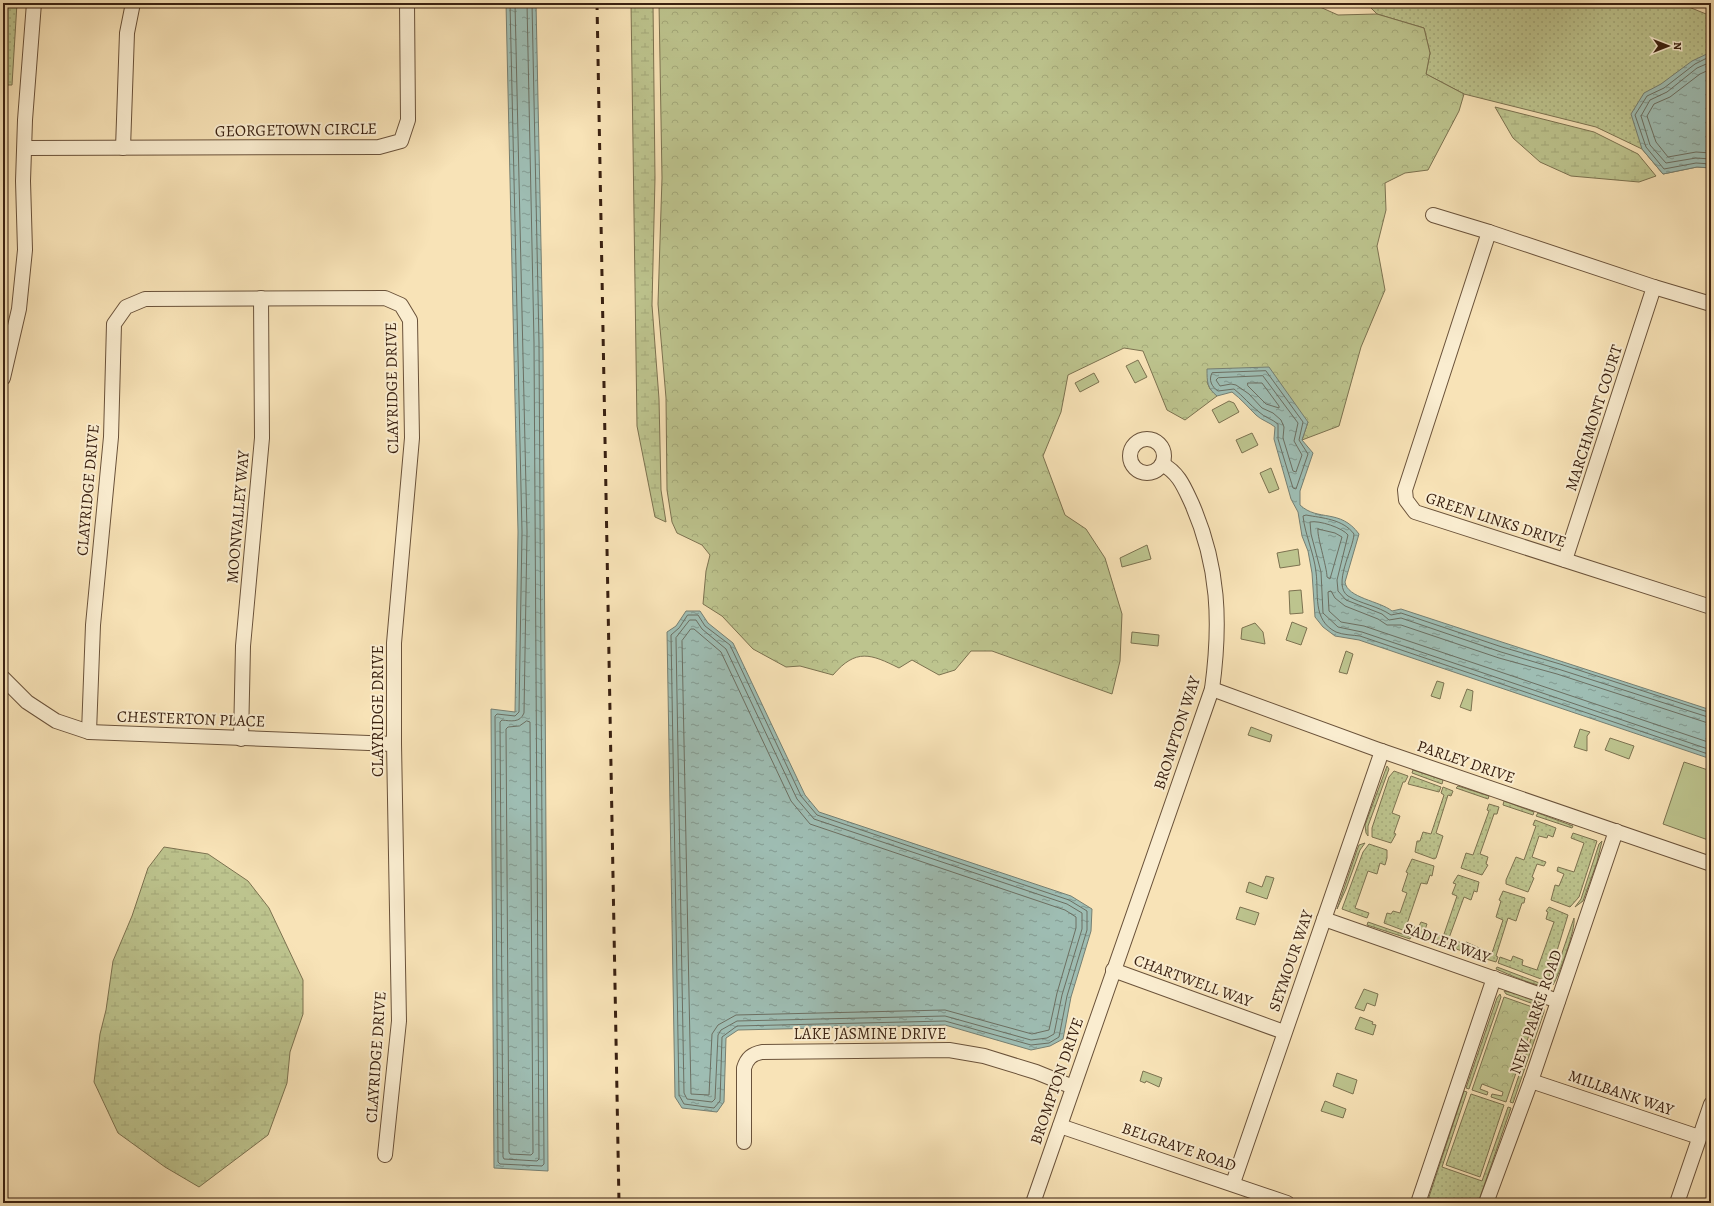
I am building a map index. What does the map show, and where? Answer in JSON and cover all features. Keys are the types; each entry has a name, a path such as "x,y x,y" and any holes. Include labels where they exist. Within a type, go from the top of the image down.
{"street":[{"path":"3,378 19,309 25,250 25,120 34,3"},
{"path":"123,148 127,33 133,3"},
{"name":"GEORGETOWN CIRCLE","path":"25,148 379,147 401,140 408,120 407,3"},
{"path":"1433,214 1654,287 1711,304"},
{"name":"GREEN LINKS DRIVE","path":"1489,232 1408,481 1406,500 1415,512 1711,607"},
{"name":"MARCHMONT COURT","path":"1565,560 1654,287"},
{"name":"CLAYRIDGE DRIVE","path":"89,732 93,625 111,437 114,324 126,307 145,299 261,298 385,298 402,305 410,320 412,438 394,643 394,744 399,1021 385,1155"},
{"name":"MOONVALLEY WAY","path":"241,738 243,646 262,438 261,298"},
{"name":"BROMPTON WAY","path":"1113,970 1212,689 1217,650 1217,613 1214,578 1209,552 1197,516 1185,489 1174,470 1162,464"},
{"name":"CHESTERTON PLACE","path":"3,678 27,702 56,721 89,732 394,744"},
{"name":"PARLEY DRIVE","path":"1212,689 1382,751 1711,864"},
{"name":"SEYMOUR WAY","path":"1233,1183 1382,751"},
{"name":"NEW PARKE ROAD","path":"1486,1203 1531,1081 1616,831"},
{"name":"SADLER WAY","path":"1324,919 1558,1001"},
{"name":"CHARTWELL WAY","path":"1113,970 1284,1032"},
{"name":"BROMPTON DRIVE","path":"1033,1203 1113,970"},
{"path":"1418,1203 1494,978"},
{"name":"LAKE JASMINE DRIVE","path":"744,1142 744,1068 746,1061 756,1053 949,1050 984,1056 1036,1072 1073,1087"},
{"name":"MILLBANK WAY","path":"1531,1081 1700,1137"},
{"path":"1677,1203 1711,1104"},
{"name":"BELGRAVE ROAD","path":"1060,1126 1233,1183 1287,1203"}],"green space":[{"path":"3,3 17,3 12,85 3,85"},
{"path":"631,3 653,3 655,178 652,305 659,399 661,490 666,522 655,517 637,426"},
{"path":"659,3 1311,3 1338,15 1377,14 1424,28 1430,53 1426,74 1464,94 1459,111 1428,170 1405,173 1385,183 1386,210 1377,246 1385,290 1361,347 1339,426 1302,440 1308,422 1207,382 1210,389 1217,396 1185,420 1167,410 1143,351 1124,348 1068,375 1061,412 1043,456 1065,515 1086,529 1105,558 1122,614 1120,661 1112,694 992,651 971,651 955,670 939,675 912,660 899,668 880,659 864,656 857,657 849,661 841,666 833,675 800,666 786,667 753,649 722,616 703,604 706,571 710,555 702,545 677,533 672,522 667,490 666,398 658,304 662,178"},
{"path":"1366,3 1679,3 1711,16 1711,168 1697,167 1663,174 1642,149 1596,127 1464,94 1426,74 1430,53 1424,28 1377,14"},
{"path":"1495,107 1594,132 1638,154 1656,176 1639,182 1571,176 1540,162 1513,138"},
{"path":"1138,360 1147,377 1135,383 1126,366"},
{"path":"1094,373 1099,382 1080,392 1075,383"},
{"path":"1229,401 1234,403 1239,412 1219,423 1212,410"},
{"path":"1252,433 1258,445 1242,453 1236,440"},
{"path":"1271,468 1279,489 1269,493 1260,473"},
{"path":"1147,545 1151,559 1122,567 1120,558"},
{"path":"1298,549 1300,565 1280,568 1277,553"},
{"path":"1301,590 1303,613 1290,614 1289,591"},
{"path":"1292,622 1307,628 1301,645 1286,640"},
{"path":"1255,623 1263,632 1265,644 1241,639 1242,628"},
{"path":"1132,632 1159,635 1158,646 1131,643"},
{"path":"1346,651 1353,654 1347,674 1339,672"},
{"path":"1437,681 1444,683 1440,699 1431,696"},
{"path":"1467,689 1473,691 1471,711 1460,707"},
{"path":"1251,727 1272,735 1270,742 1248,735"},
{"path":"1580,729 1590,732 1587,736 1587,751 1574,747"},
{"path":"1610,738 1634,746 1629,759 1605,750"},
{"path":"1684,762 1711,771 1711,841 1663,824"},
{"path":"1387,766 1389,769 1368,826 1368,836 1365,825"},
{"path":"1413,770 1443,780 1442,784 1412,773"},
{"path":"1394,771 1408,776 1405,782 1403,782 1392,813 1400,816 1394,833 1396,834 1391,843 1372,837 1372,828 1389,777"},
{"path":"1411,776 1441,787 1439,792 1408,784"},
{"path":"1458,786 1489,796 1488,799 1456,788"},
{"path":"1443,787 1453,791 1451,796 1448,795 1436,833 1443,836 1436,858 1434,859 1415,852 1417,841 1420,841 1423,832 1431,834 1444,795 1441,793"},
{"path":"1504,801 1534,812 1533,815 1503,805"},
{"path":"1489,804 1499,807 1497,814 1494,814 1480,854 1488,857 1486,864 1488,865 1482,875 1461,868 1466,853 1473,855 1489,811 1487,810"},
{"path":"1538,813 1573,826 1572,828 1536,816"},
{"path":"1535,820 1556,828 1553,837 1548,835 1547,838 1539,836 1532,857 1546,862 1544,866 1537,864 1532,877 1534,878 1528,892 1506,884 1506,880 1516,857 1524,860 1536,826 1533,825"},
{"path":"1573,833 1597,841 1579,897 1570,907 1551,900 1555,885 1559,886 1564,874 1557,871 1558,867 1574,872 1584,843 1571,838"},
{"path":"1602,841 1597,862 1583,901 1575,907 1581,899 1599,844"},
{"path":"1365,843 1360,850 1337,909 1359,845"},
{"path":"1369,844 1387,850 1387,858 1385,865 1380,863 1377,874 1368,871 1355,908 1369,913 1367,918 1342,909 1363,852"},
{"path":"164,847 208,854 248,881 269,908 303,980 303,1014 290,1052 287,1083 268,1135 199,1187 165,1167 118,1133 94,1082 100,1034 106,1010 113,961 132,916 148,868"},
{"path":"1412,859 1434,866 1432,876 1430,875 1427,884 1421,883 1407,924 1415,927 1413,934 1384,923 1387,913 1391,914 1393,911 1400,913 1407,893 1402,891 1408,873 1406,872"},
{"path":"1458,875 1479,882 1477,892 1474,891 1471,900 1464,897 1449,938 1453,940 1451,947 1433,941 1436,934 1443,937 1457,896 1452,894 1456,884 1453,883"},
{"path":"1266,876 1274,878 1267,899 1246,892 1249,882 1262,887"},
{"path":"1503,891 1525,898 1516,921 1508,918 1496,956 1498,957 1496,962 1486,959 1489,952 1492,953 1503,920 1496,917 1501,901 1499,900"},
{"path":"1240,907 1259,913 1255,925 1236,919"},
{"path":"1549,907 1568,915 1548,980 1541,979 1498,963 1500,957 1511,961 1513,956 1523,960 1522,965 1537,970 1554,922 1546,919 1548,912 1546,911"},
{"path":"1574,918 1570,941 1553,985 1552,982"},
{"path":"1368,922 1411,937 1410,939 1367,925"},
{"path":"1421,922 1427,924 1425,930 1434,934 1431,940 1415,934"},
{"path":"1456,941 1465,944 1466,942 1486,951 1484,958 1453,948"},
{"path":"1497,967 1542,984 1549,984 1549,986 1538,985 1523,980 1496,969"},
{"path":"1364,989 1378,994 1375,1006 1367,1003 1364,1011 1355,1008"},
{"path":"1504,991 1518,994 1540,1003 1539,1006 1506,994"},
{"path":"1500,994 1501,997 1469,1089 1466,1088 1497,998"},
{"path":"1504,997 1538,1009 1506,1102 1491,1097 1492,1094 1502,1096 1503,1092 1482,1084 1480,1089 1488,1092 1487,1095 1472,1090"},
{"path":"1541,1009 1544,1009 1544,1012 1513,1103 1510,1102"},
{"path":"1360,1017 1373,1022 1372,1024 1376,1025 1373,1035 1355,1029"},
{"path":"1143,1071 1162,1078 1159,1087 1146,1081 1145,1083 1140,1081"},
{"path":"1337,1073 1357,1080 1353,1094 1333,1086"},
{"path":"1464,1091 1467,1092 1442,1167 1482,1181 1508,1107 1511,1108 1478,1203 1427,1203"},
{"path":"1471,1094 1504,1105 1480,1177 1446,1165"},
{"path":"1325,1101 1346,1109 1343,1118 1321,1111"}],"water":[{"path":"506,3 536,3 543,343 548,1171 494,1168 491,709 515,712 518,532"},
{"path":"1711,52 1711,168 1697,167 1663,174 1642,149 1631,114 1644,93 1661,84 1692,61"},
{"path":"1269,367 1308,422 1302,440 1313,453 1300,491 1300,505 1314,513 1344,521 1352,526 1359,534 1345,582 1347,587 1352,592 1392,611 1401,609 1711,710 1711,759 1359,640 1335,636 1323,627 1315,617 1312,573 1308,551 1302,536 1298,512 1291,499 1274,439 1275,427 1258,417 1232,392 1217,396 1209,387 1207,369"},
{"path":"686,611 700,611 708,623 733,643 805,795 819,812 1071,896 1092,909 1091,931 1071,997 1063,1039 1050,1046 1031,1050 945,1025 738,1030 726,1038 724,1102 717,1112 682,1108 675,1097 667,632 676,626"}],"railway":[{"path":"597,3 619,1203"}]}
